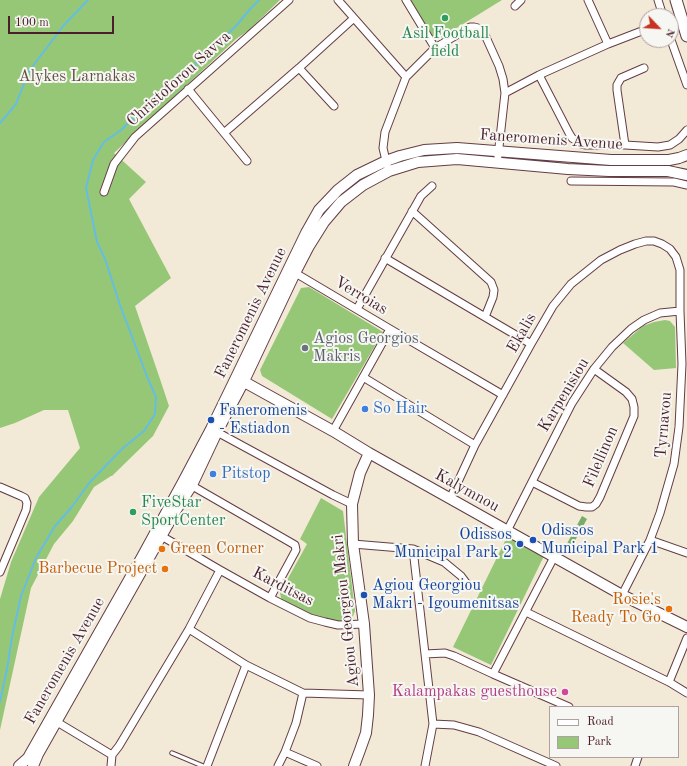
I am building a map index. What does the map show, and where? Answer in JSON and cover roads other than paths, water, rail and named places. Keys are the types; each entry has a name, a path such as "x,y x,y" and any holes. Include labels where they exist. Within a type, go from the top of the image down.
{"main road":[{"path":"676,0 687,36"},
{"name":"Faneromenis Avenue","path":"388,166 400,156 424,150 457,148 611,160 669,160 687,155"},
{"name":"Faneromenis Avenue","path":"33,766 38,754 57,722 158,534 217,432 240,379 292,271 306,233 319,210 338,190 357,176 388,166 450,159 568,169 668,171 687,175"},
{"name":"Faneromenis Avenue","path":"188,483 211,429 240,379"},
{"name":"Kalymnou","path":"240,379 622,595 687,627"},
{"name":"Agiou Georgiou Makri","path":"354,766 366,733 369,695 364,624 353,544 352,504 360,473 369,453"},
{"name":"Faneromenis Avenue","path":"19,766 28,758 142,557 158,534"}],"street":[{"name":"Christoforou Savva","path":"104,192 114,164 135,138 289,0"},
{"path":"338,0 406,77"},
{"path":"406,0 435,48"},
{"path":"515,6 520,0"},
{"path":"588,0 608,44"},
{"path":"224,133 354,18"},
{"path":"388,166 383,148 385,132 406,77 435,48 470,27 482,30 499,66 503,79 505,93 498,162"},
{"path":"505,93 539,75 608,44 639,32"},
{"path":"674,48 687,85"},
{"path":"299,68 334,106"},
{"path":"625,145 617,85 621,78 644,68"},
{"path":"539,75 572,138 581,144 658,147 670,145 679,139 687,130"},
{"path":"188,89 247,160"},
{"path":"571,182 674,182 687,185"},
{"path":"357,309 421,196 432,186"},
{"path":"412,211 491,282 494,290 494,297 485,318"},
{"name":"Ekalis","path":"450,498 476,444 531,344 553,306 571,284 601,260 635,244 654,242 662,244 670,249"},
{"name":"Tyrnavou","path":"622,595 650,540 660,512 683,427 680,270 676,257 670,249"},
{"path":"385,258 531,344"},
{"name":"Verroias","path":"292,271 390,330 503,395"},
{"name":"Karpenisiou","path":"507,531 572,403 594,369 612,347 631,329 644,320 660,313 680,311"},
{"path":"333,431 390,330"},
{"name":"Filellinon","path":"532,482 579,506 592,507 596,504 634,416 634,407 632,399 626,392 594,369"},
{"path":"363,377 476,444"},
{"path":"217,432 352,504"},
{"path":"188,483 295,545 296,550 270,598"},
{"path":"0,487 25,498 27,503 26,510 0,572"},
{"name":"Karditsas","path":"158,534 270,598 310,618 338,625 364,624"},
{"path":"650,540 687,553"},
{"path":"353,544 413,549 444,562 461,576 467,584"},
{"path":"413,549 433,724 425,766"},
{"path":"493,674 554,557"},
{"path":"111,766 112,755 120,746 189,629 220,570"},
{"path":"526,612 668,682 687,693"},
{"path":"189,629 246,665 303,693 369,695"},
{"path":"668,682 687,638"},
{"path":"425,654 445,653 454,656 567,706"},
{"path":"207,766 246,665"},
{"path":"278,766 296,724 303,693"},
{"path":"57,722 112,755"},
{"path":"433,724 454,725 479,732 556,766"},
{"path":"285,752 318,766"}],"lane":[{"path":"172,754 203,766"}],"waterway":[{"path":"0,123 16,104 29,71 64,25 88,0"},
{"path":"0,702 21,596 36,558 55,526 71,508 90,482 123,448 144,431 155,414 156,397 120,305 105,259 97,242 86,188 93,160 104,142 121,130 162,92 181,78 236,26 259,0"}],"place":[{"name":"Asil Football field","path":"445,18"},
{"name":"Agios Georgios Makris","path":"305,348"},
{"name":"So Hair","path":"365,409"},
{"name":"Faneromenis - Estiadon","path":"211,420"},
{"name":"Pitstop","path":"213,474"},
{"name":"FiveStar SportCenter","path":"133,512"},
{"name":"Odissos Municipal Park 1","path":"533,540"},
{"name":"Odissos Municipal Park 2","path":"520,544"},
{"name":"Green Corner","path":"162,549"},
{"name":"Barbecue Project","path":"165,569"},
{"name":"Agiou Georgiou Makri - Igoumenitsas","path":"364,595"},
{"name":"Rosie's Ready To Go","path":"669,609"},
{"name":"Kalampakas guesthouse","path":"565,692"}],"park label":[{"name":"Alykes Larnakas","path":"77,77"}]}
